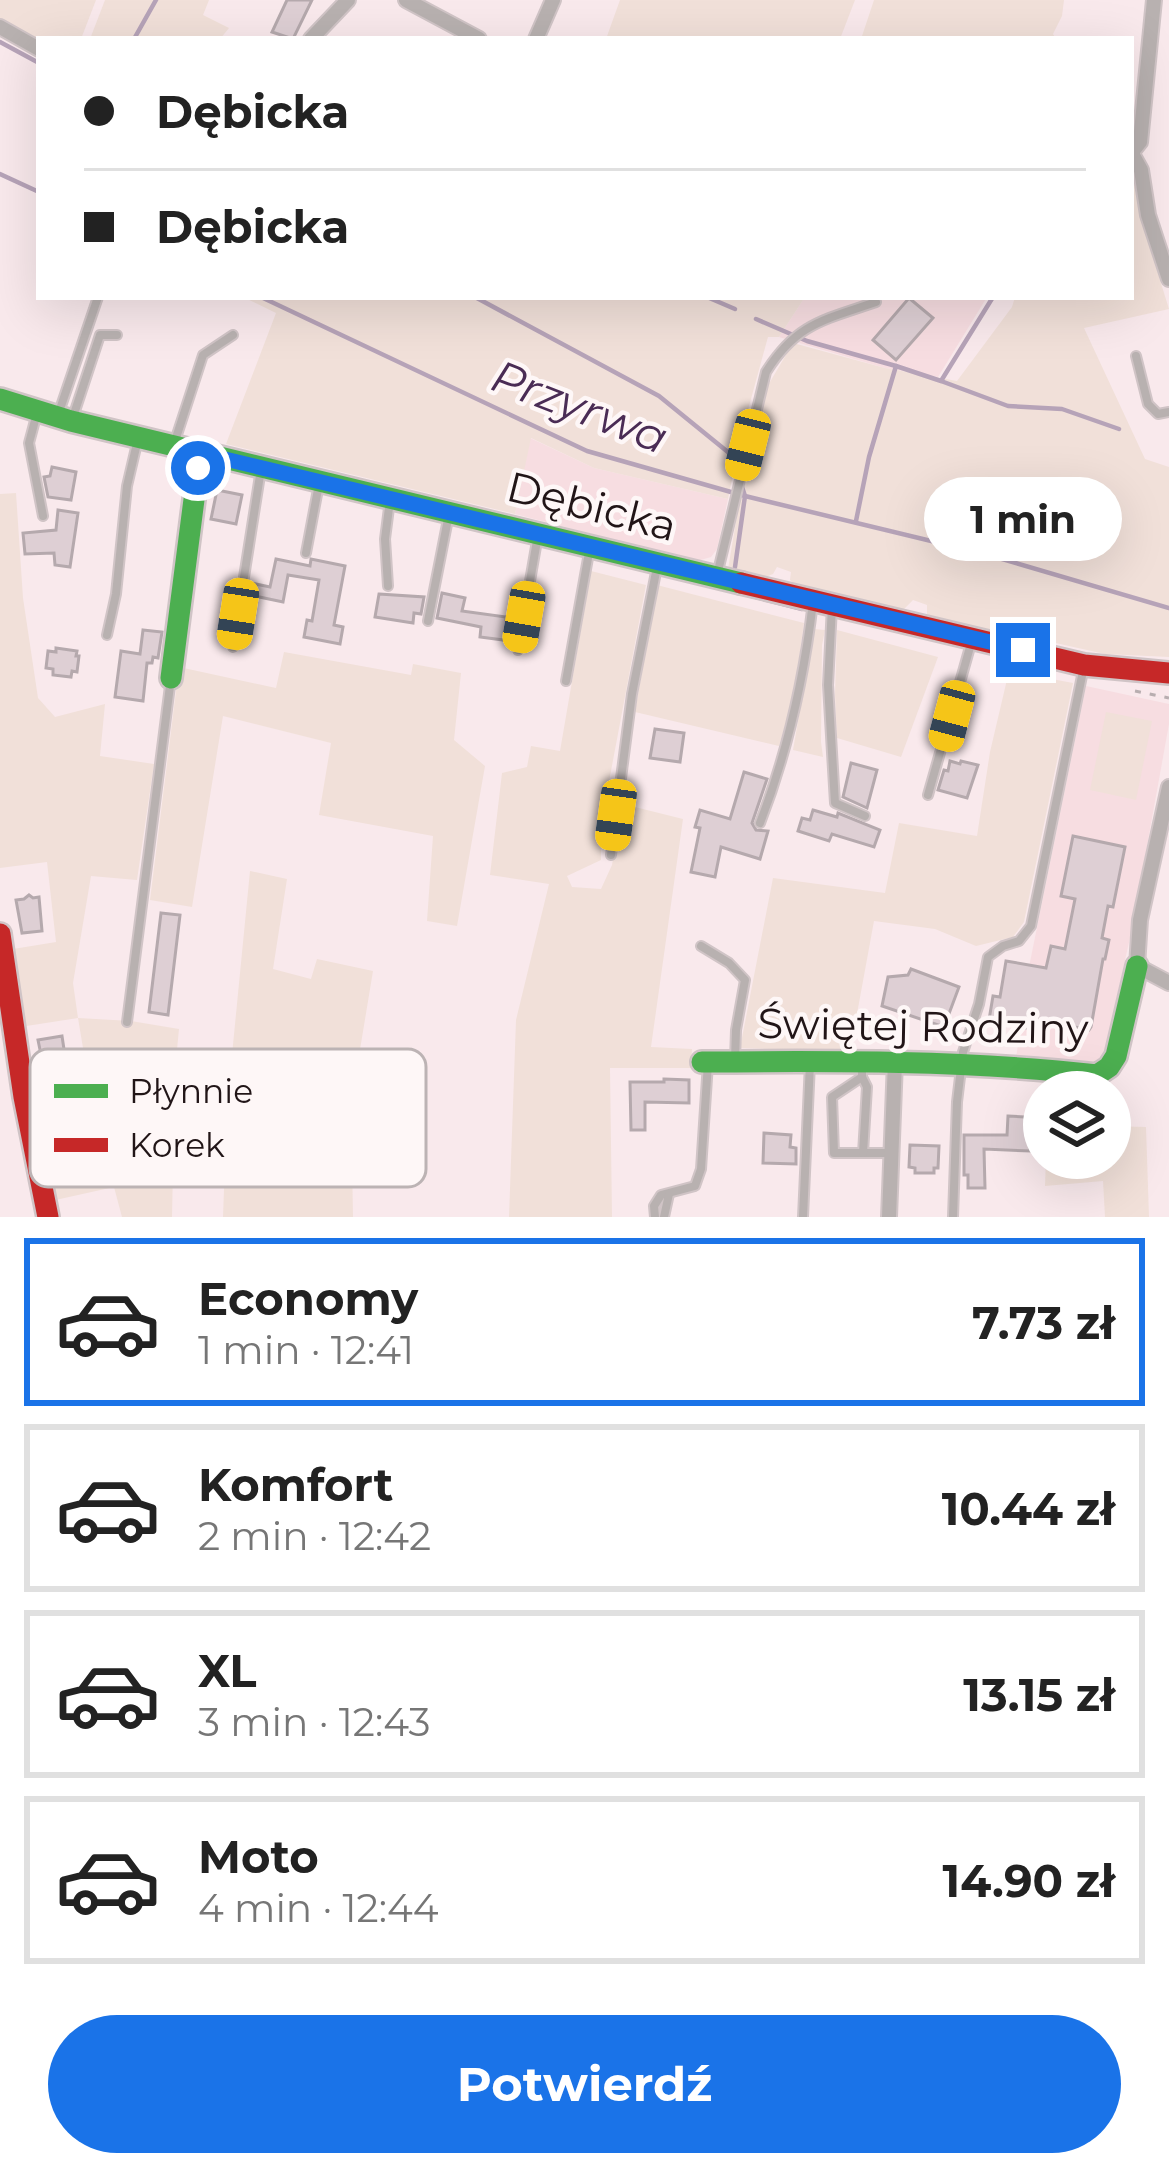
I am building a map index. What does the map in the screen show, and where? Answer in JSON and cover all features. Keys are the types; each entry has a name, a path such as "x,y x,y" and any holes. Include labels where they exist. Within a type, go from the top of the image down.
{"street":[{"path":"314,36 348,0"},
{"path":"406,0 473,36"},
{"path":"537,36 553,0"},
{"path":"1134,148 1139,142 1154,0"},
{"path":"0,27 36,48"},
{"path":"1134,157 1162,233 1169,279"},
{"name":"Dębicka","path":"0,399 138,438 972,638 1084,664 1169,673"},
{"path":"171,678 200,453"},
{"path":"1169,787 1140,920 1137,966 1169,983"},
{"path":"0,934 30,1126"},
{"name":"Świętej Rodziny","path":"705,1062 810,1061 862,1069 895,1061 1096,1075 1109,1067 1122,1041 1137,966"},
{"path":"889,1217 895,1061"},
{"path":"42,1187 48,1217"}],"lane":[{"path":"56,417 97,300"},
{"path":"716,577 766,372 781,349 807,326 876,302"},
{"path":"43,516 29,443 56,417 100,335 117,335"},
{"path":"173,446 203,356 233,335"},
{"path":"1136,356 1148,404 1158,414 1169,412"},
{"path":"106,634 138,438"},
{"path":"233,646 261,467"},
{"path":"306,553 319,482"},
{"path":"388,586 385,538 390,499"},
{"path":"428,621 449,512"},
{"path":"518,650 538,533"},
{"path":"566,681 590,546"},
{"path":"610,855 632,694 658,562"},
{"path":"823,602 836,803 866,816"},
{"path":"760,823 777,781 823,602"},
{"path":"928,795 972,638"},
{"path":"953,1217 963,1052 988,956 1018,941 1031,926 1084,664"},
{"path":"127,1022 171,678"},
{"path":"701,946 730,963 745,980 735,1061"},
{"path":"803,1217 810,1061"},
{"path":"659,1217 670,1192 695,1186 701,1169 705,1062"},
{"path":"863,1153 867,1087 862,1069 832,1096 834,1153 891,1154"}],"shaded area":[{"path":"0,0 96,0 82,36 36,36 36,42 0,22"},
{"path":"105,0 209,0 203,15 229,28 222,36 91,36"},
{"path":"620,0 855,0 841,36 607,36"},
{"path":"874,0 1064,0 1054,36 862,36"},
{"path":"1134,180 1169,309 1084,328 1145,459 1169,467 1169,657 1105,654 1033,638 1004,637 932,618 927,605 913,600 901,612 799,588 790,580 791,572 777,567 761,579 728,569 764,392 793,343 957,381 1014,300 1134,300"},
{"path":"249,300 803,300 779,337 768,337 728,499 594,468 531,438 515,514 226,444 276,313"},
{"path":"803,300 985,300 938,377 885,368 779,337"},
{"path":"530,438 594,468 728,499 717,549 711,557 697,561 515,514"},
{"path":"16,493 23,598 38,698 55,717 105,704 100,756 154,764 137,880 91,876 73,983 78,1018 20,1027 7,950 56,942 47,862 0,868 0,494"},
{"path":"591,571 646,585 601,824 601,860 567,876 572,887 601,889 612,865 623,804 683,819 651,1047 692,1049 691,1068 610,1068 612,1217 509,1217 516,1020 549,884 490,875 502,773 527,767 531,746 560,751"},
{"path":"657,585 804,623 794,694 779,746 635,712"},
{"path":"814,629 825,630 823,757 793,750"},
{"path":"837,630 938,657 901,757 837,738"},
{"path":"284,652 411,675 413,664 461,673 454,740 485,766 457,926 427,921 433,836 319,815 331,743 223,716 192,907 150,900 179,667 276,688"},
{"path":"1009,671 1073,683 1024,922 1013,937 976,946 935,929 874,921 850,1052 740,1048 773,878 885,893 899,823 977,836"},
{"path":"1086,686 1169,704 1132,929 1103,1059 1095,1063 1016,1058 1030,962"},
{"path":"1106,712 1152,721 1136,800 1090,790"},
{"path":"250,871 287,879 273,969 311,979 317,959 373,971 360,1049 233,1049"},
{"path":"78,1018 179,1029 177,1049 83,1049"},
{"path":"1131,1127 1146,1127 1149,1217 1105,1217 1103,1181 1045,1186 1045,1179 1131,1179"},
{"path":"48,1187 114,1187 51,1201"},
{"path":"114,1187 173,1187 172,1217 122,1217"},
{"path":"224,1187 352,1187 353,1217 223,1217"}],"building":[{"path":"287,0 312,0 294,36 272,32"},
{"path":"907,300 933,318 896,360 873,340"},
{"path":"52,467 76,472 71,500 48,497 44,477 50,476"},
{"path":"217,490 242,495 236,524 211,519"},
{"path":"58,510 78,513 70,567 55,565 54,553 25,554 23,533 56,530"},
{"path":"276,559 345,566 334,625 343,627 340,644 304,637 307,620 312,621 319,580 288,575 283,602 250,595 251,583 270,587"},
{"path":"442,593 465,598 462,611 514,621 511,641 480,637 481,627 437,618"},
{"path":"379,594 424,597 421,614 414,613 413,623 375,617"},
{"path":"143,630 162,632 158,658 147,663 143,701 115,697 121,651 140,654"},
{"path":"56,648 77,651 77,672 72,671 71,677 53,675 53,669 46,668 48,651 56,652"},
{"path":"655,729 684,733 680,762 650,758"},
{"path":"950,761 978,765 967,798 938,790"},
{"path":"851,763 877,770 867,808 843,797"},
{"path":"744,772 767,779 752,823 756,830 768,831 760,859 721,847 715,877 691,872 700,810 730,819"},
{"path":"813,810 837,817 838,813 880,830 874,847 832,834 829,841 798,831 802,818 810,820"},
{"path":"1073,836 1125,847 1113,907 1108,906 1102,938 1109,940 1091,1027 1047,1021 1045,1032 989,1020 993,996 1000,997 1006,961 1046,968 1051,946 1065,949 1075,899 1061,896"},
{"path":"39,897 42,931 22,933 16,900"},
{"path":"161,913 180,915 168,1015 149,1012"},
{"path":"911,969 959,987 944,1027 882,1006 888,977 908,975"},
{"path":"62,1036 64,1049 40,1049 38,1040"},
{"path":"689,1080 689,1103 645,1102 645,1130 631,1130 630,1082"},
{"path":"1008,1116 1023,1117 1023,1151 984,1149 985,1188 968,1188 964,1135 1007,1135"},
{"path":"764,1133 791,1135 796,1164 763,1163"},
{"path":"910,1145 939,1146 934,1173 915,1173 909,1167"}],"waterway":[{"path":"136,36 156,0"},
{"path":"0,42 36,61"},
{"name":"Przyrwa","path":"0,174 36,191"},
{"name":"Przyrwa","path":"267,300 587,451 745,496 985,554 1169,608"},
{"path":"481,300 659,396 734,457 738,473"},
{"path":"714,300 735,309"},
{"path":"856,521 896,366 941,381 991,300"},
{"path":"756,319 807,341 896,366"},
{"path":"941,381 1008,406 1062,409 1119,429"},
{"path":"735,567 745,496 741,484"},
{"path":"729,590 802,609"}],"traffic: fast":[{"path":"0,399 71,421 741,583"},
{"path":"171,678 200,453"},
{"path":"702,1062 949,1064 1097,1075 1116,1056 1137,966"}],"traffic: jam":[{"path":"741,583 1084,665 1169,673"},
{"path":"0,934 30,1127"},
{"path":"42,1187 48,1217"}],"route":[{"path":"198,468 200,453 1023,650"}]}
